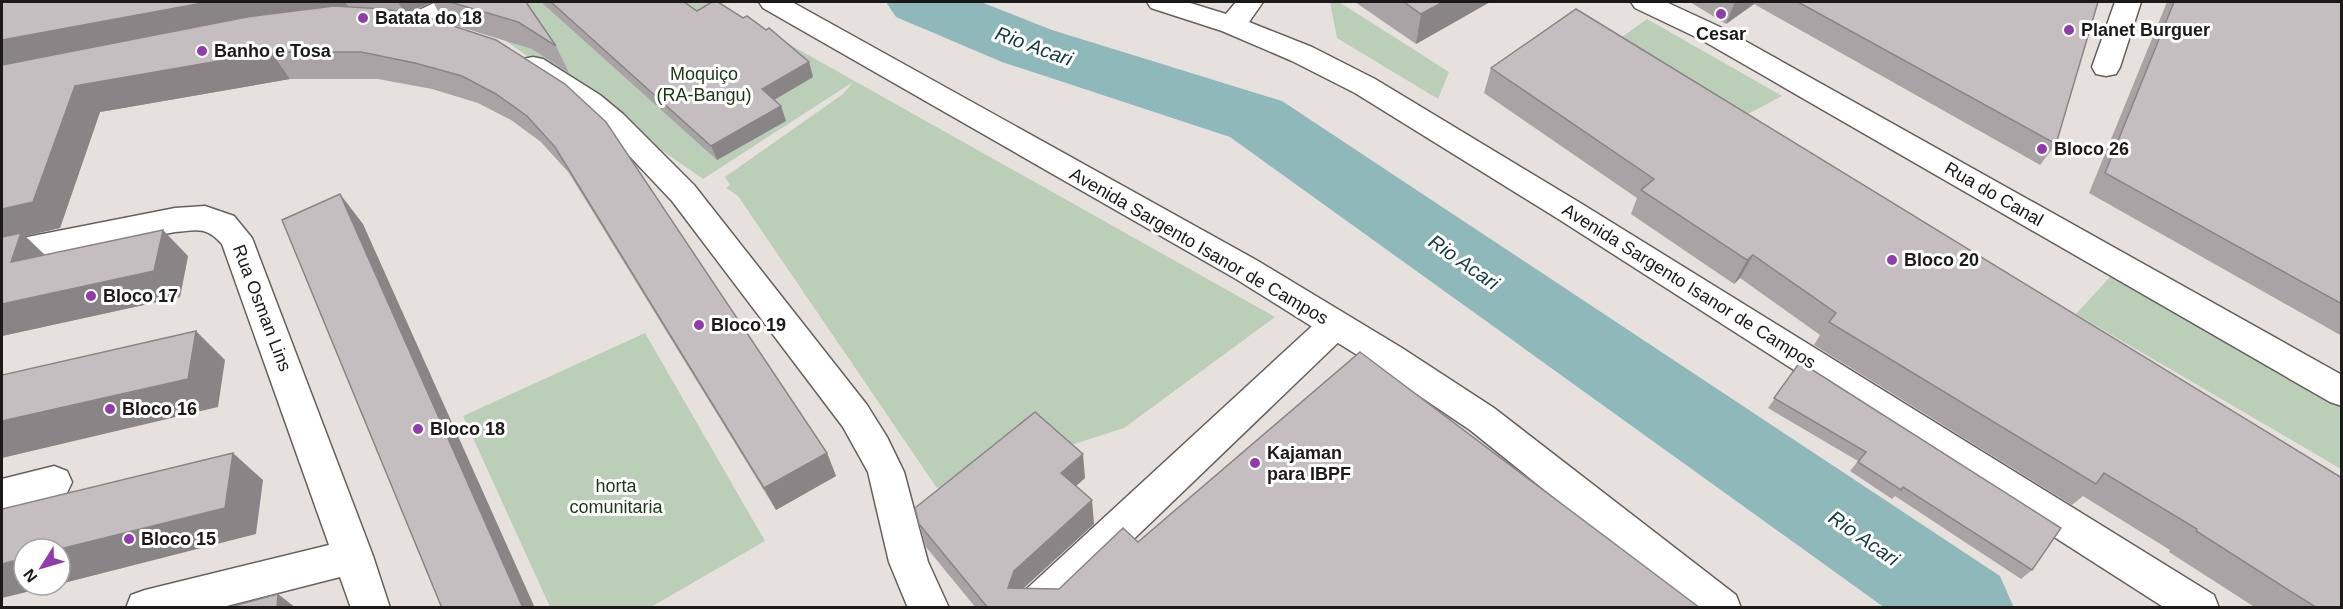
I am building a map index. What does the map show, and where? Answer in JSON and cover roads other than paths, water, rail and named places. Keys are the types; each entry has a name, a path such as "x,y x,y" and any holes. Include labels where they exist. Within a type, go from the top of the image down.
{"street":[{"path":"454,36 395,24 457,2"},
{"name":"Avenida Sargento Isanor de Campos","path":"772,2 1247,270 1390,358 1482,419 1722,608"},
{"name":"Avenida Sargento Isanor de Campos","path":"1160,2 1241,13 1302,54 1365,86 1571,212 2200,608"},
{"name":"Rua do Canal","path":"1644,2 1710,33 2342,392"},
{"path":"2106,67 2128,2"},
{"path":"510,54 521,58 563,84 613,121 684,193 855,416 878,453 889,481 906,558 917,589 930,608"},
{"name":"Rua Osman Lins","path":"2,254 175,220 205,218 223,224 236,238 354,556 371,608"},
{"path":"1034,608 1335,325"},
{"path":"2,495 54,482"},
{"path":"145,608 354,556"}],"waterway":[{"name":"Rio Acari","path":"920,2 1027,46 1256,119 1965,608"}],"place":[{"name":"Cesar","path":"1721,14"},
{"name":"Batata do 18","path":"363,18"},
{"name":"Planet Burguer","path":"2069,30"},
{"name":"Banho e Tosa","path":"202,51"},
{"name":"Bloco 26","path":"2042,149"},
{"name":"Bloco 20","path":"1892,260"},
{"name":"Bloco 17","path":"91,296"},
{"name":"Bloco 19","path":"699,325"},
{"name":"Bloco 16","path":"110,409"},
{"name":"Bloco 18","path":"418,429"},
{"name":"Kajaman para IBPF","path":"1255,463"},
{"name":"Bloco 15","path":"129,539"}],"park label":[{"name":"Moquiço (RA-Bangu)","path":"704,84"},
{"name":"horta comunitaria","path":"616,496"}]}
